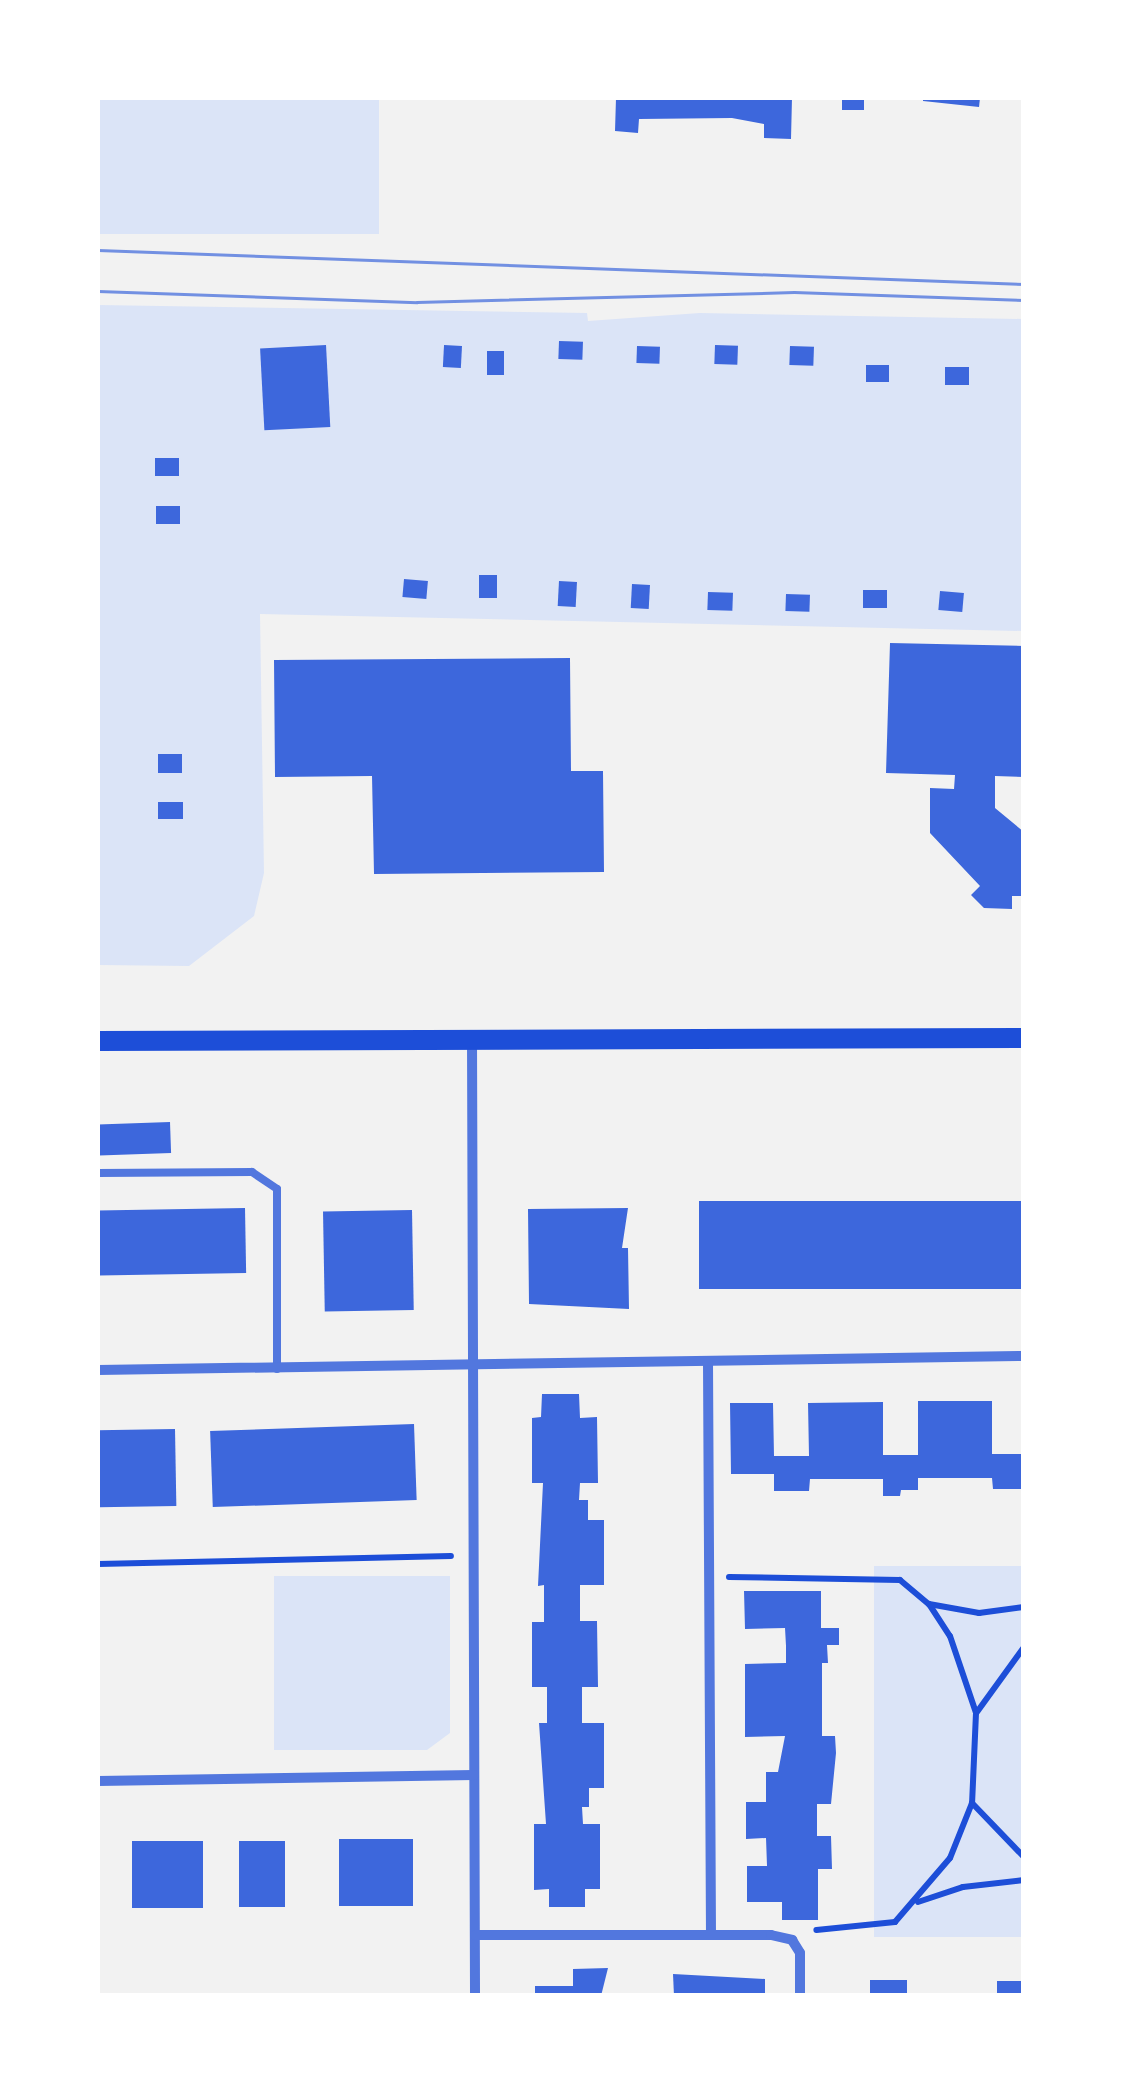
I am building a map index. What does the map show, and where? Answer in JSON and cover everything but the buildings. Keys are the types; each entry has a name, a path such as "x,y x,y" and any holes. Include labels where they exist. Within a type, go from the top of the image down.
{"main road":[{"path":"98,1041 472,1036 1024,1038"}],"street":[{"path":"472,1036 475,1996"},
{"path":"98,1370 1024,1356"},
{"path":"708,1362 712,1935"},
{"path":"98,1781 474,1775"},
{"path":"475,1935 712,1935 792,1940 800,1953 800,1996"}],"lane":[{"path":"98,1173 252,1172 277,1189 278,1370"}],"path":[{"path":"98,1564 473,1556"},
{"path":"708,1578 858,1575 900,1580 929,1604 950,1636 976,1713 972,1803 950,1858 915,1902 896,1922 818,1930 792,1940"},
{"path":"929,1604 978,1613 1024,1607"},
{"path":"976,1713 1024,1647"},
{"path":"972,1803 1024,1857"},
{"path":"915,1902 963,1887 1024,1880"}],"shaded area":[{"path":"98,98 379,98 379,234 98,234"},
{"path":"98,305 587,313 588,321 700,313 1023,319 1023,631 260,614 264,873 254,916 189,966 98,965"},
{"path":"874,1566 1023,1566 1023,1937 874,1937"},
{"path":"274,1576 450,1576 450,1733 427,1750 274,1750"}],"tram line":[{"path":"98,250 1024,284"},
{"path":"98,291 417,302 794,292 1024,300"}]}
